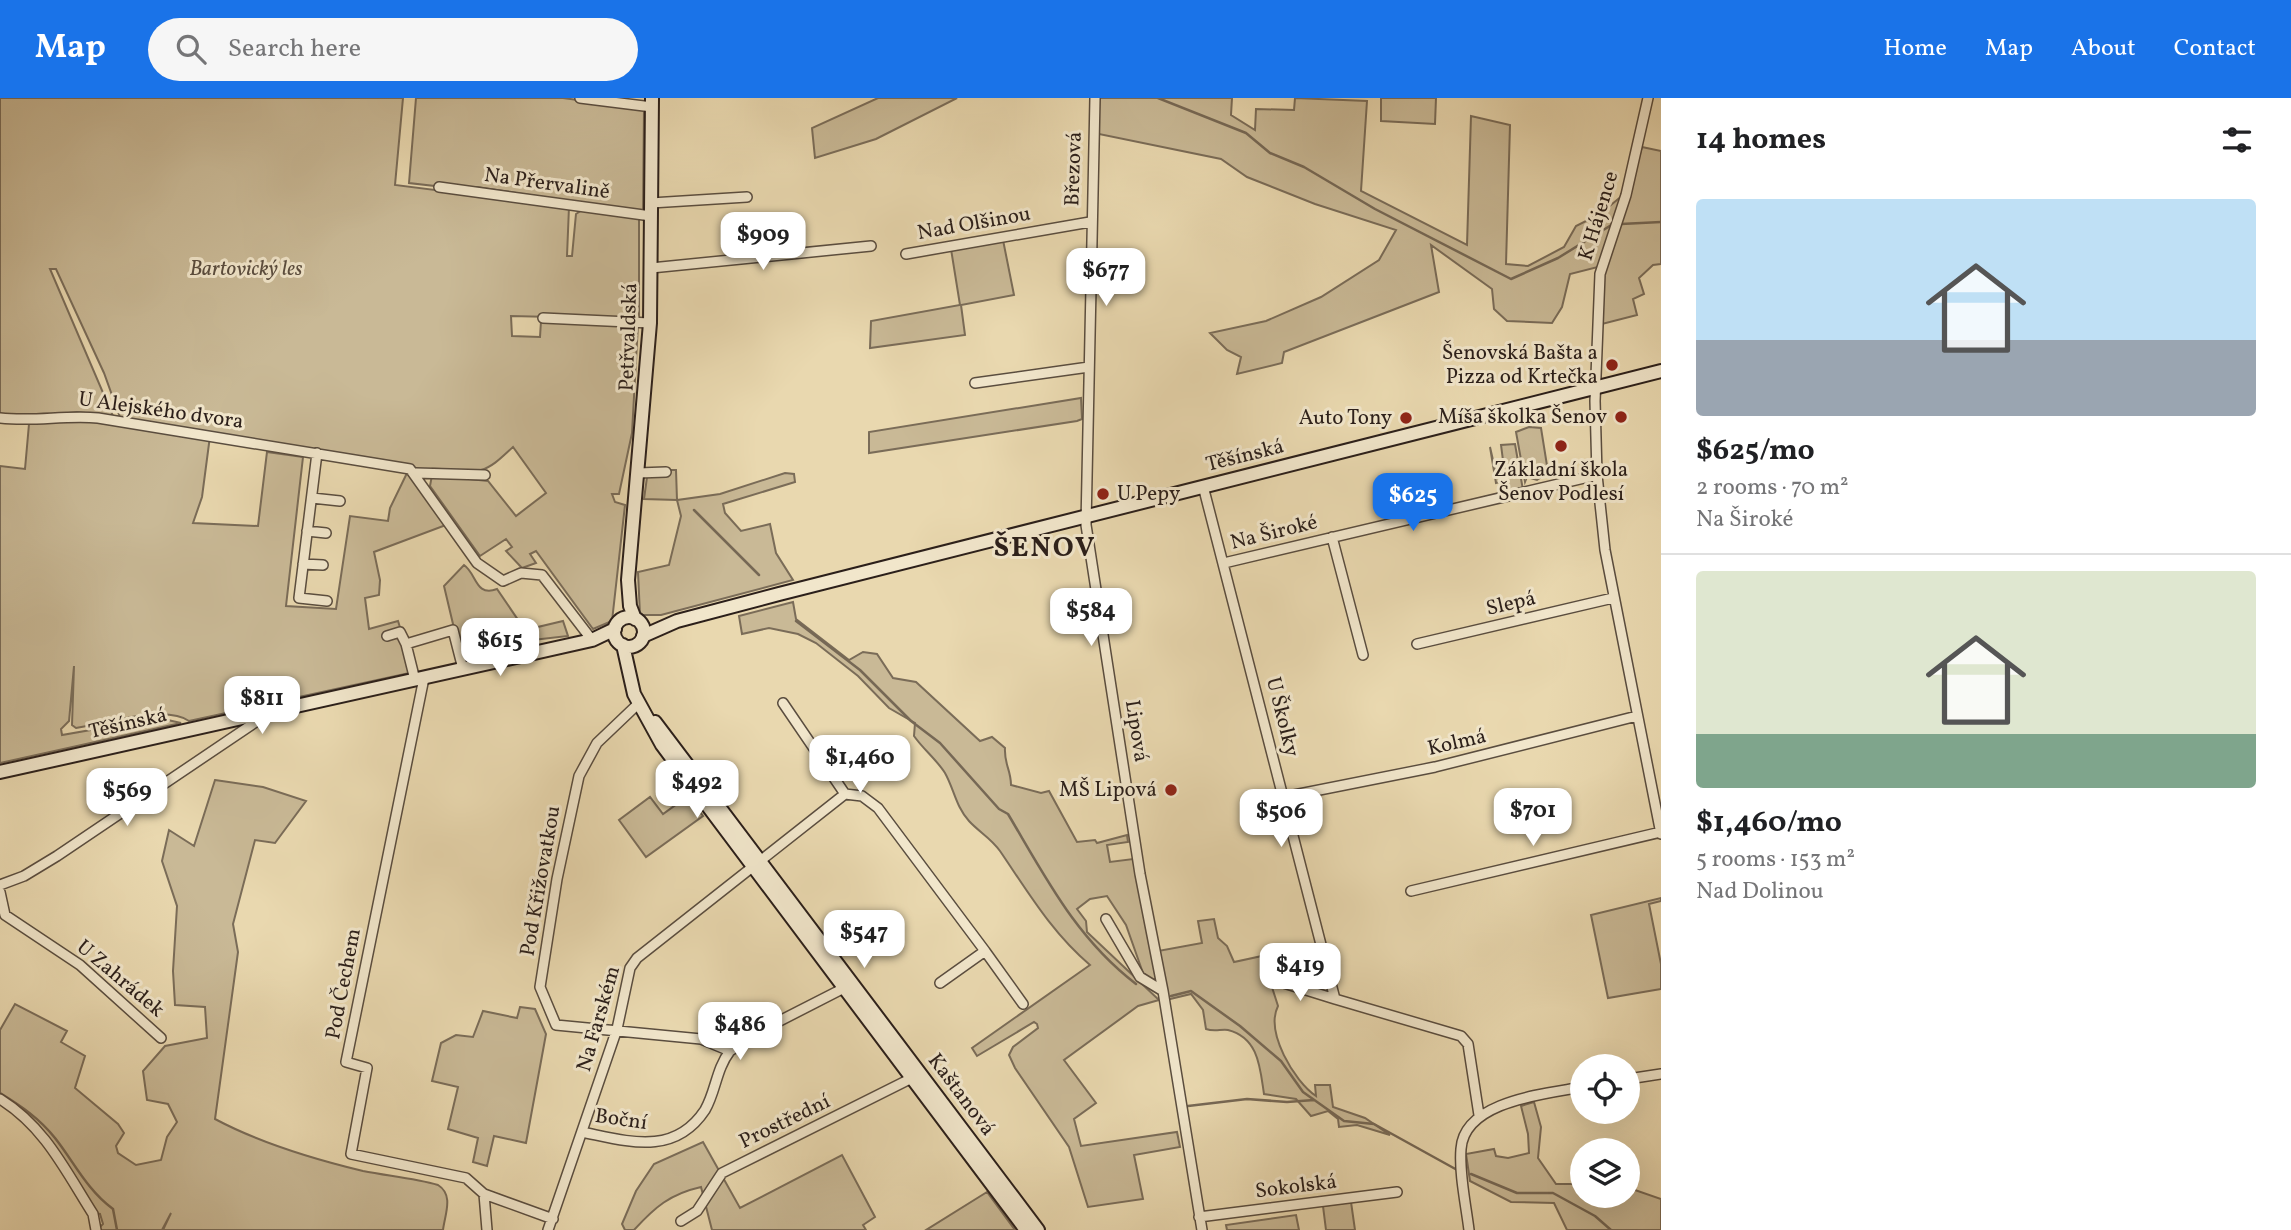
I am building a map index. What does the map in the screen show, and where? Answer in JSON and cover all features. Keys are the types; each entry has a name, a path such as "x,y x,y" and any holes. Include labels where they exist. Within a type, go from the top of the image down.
{"main road":[{"name":"Petřvaldská","path":"619,634 628,580 650,323 652,103"},
{"name":"Těšínská","path":"639,631 1661,371"},
{"name":"Petřvaldská","path":"628,580 630,606 639,631"},
{"path":"619,634 639,631"},
{"path":"619,634 639,631"},
{"path":"629,672 639,631"},
{"name":"Těšínská","path":"0,772 619,634"},
{"name":"Kaštanová","path":"619,634 639,703 662,745 1038,1230"},
{"name":"Kaštanová","path":"917,1075 1027,1230"}],"street":[{"path":"580,98 652,103"},
{"name":"Březová","path":"1086,516 1090,222 1095,98"},
{"name":"K Hájence","path":"1648,98 1626,195 1600,274 1596,388 1597,475 1613,598 1661,833"},
{"name":"Na Přervalině","path":"439,187 651,210"},
{"path":"651,210 747,197"},
{"name":"Nad Olšinou","path":"906,254 1090,222"},
{"path":"651,268 871,246"},
{"path":"543,318 650,323"},
{"path":"975,383 1090,367"},
{"name":"U Alejského dvora","path":"0,418 20,421 69,415 98,418 398,466 416,473 485,475"},
{"path":"317,453 299,598 327,601"},
{"path":"638,473 666,472"},
{"path":"416,473 484,570 503,581 521,573 542,575 592,640"},
{"name":"Na Široké","path":"1223,563 1597,475"},
{"name":"U Školky","path":"1203,486 1335,999"},
{"path":"312,498 340,501"},
{"name":"Lipová","path":"1086,516 1140,874 1163,991 1202,1230"},
{"path":"307,531 326,533"},
{"name":"Na Široké","path":"1332,537 1363,655"},
{"path":"303,564 323,565"},
{"name":"Slepá","path":"1418,644 1613,598"},
{"path":"406,643 453,630 463,669"},
{"path":"387,636 400,632 420,679"},
{"name":"Pod Čechem","path":"420,679 346,1062 367,1068 351,1154 466,1178 484,1194 553,1219"},
{"name":"Pod Křižovatkou","path":"617,1029 556,1025 540,987 557,879 579,776 597,743 639,703"},
{"path":"783,703 844,788 845,794 862,796 878,808 1023,1004"},
{"path":"0,885 24,876 57,856 270,712"},
{"name":"Kolmá","path":"1284,797 1435,767 1637,716"},
{"name":"Na Farském","path":"548,1230 617,1029 630,968 636,958 845,794"},
{"path":"1411,891 1661,833"},
{"name":"U Zahrádek","path":"0,892 5,915 80,965 161,1038"},
{"path":"1106,919 1140,977 1163,991"},
{"path":"940,984 985,951"},
{"path":"1274,979 1461,1036 1468,1044 1479,1115"},
{"path":"617,1029 701,1039 730,1051 754,1034 849,985"},
{"name":"Boční","path":"582,1132 643,1144 660,1142 685,1129 705,1110 720,1063 730,1051"},
{"path":"1640,1077 1661,1074"},
{"name":"Prostřední","path":"681,1221 697,1210 722,1172 917,1075"},
{"path":"1469,1230 1461,1149 1466,1129 1479,1115 1530,1096 1570,1089"},
{"path":"0,1099 24,1114 38,1128 93,1214 96,1230"},
{"name":"Sokolská","path":"1199,1217 1397,1192"},
{"path":"484,1194 487,1230"}],"green space":[{"name":"Bartovický les","path":"0,98 403,98 395,185 569,207 567,256 572,256 576,214 582,210 639,217 639,319 511,316 512,336 540,337 541,321 638,324 632,433 619,494 612,494 615,502 625,505 612,621 593,629 536,551 530,554 536,563 522,568 506,551 512,547 506,539 480,556 430,486 432,475 488,481 516,516 546,493 513,447 494,464 481,470 431,469 416,473 210,436 202,497 193,523 258,526 267,452 303,457 286,606 336,609 350,516 388,521 390,508 407,473 413,475 446,525 374,552 380,580 379,595 365,598 369,629 398,621 414,672 189,721 165,714 76,728 72,725 74,666 69,721 61,729 62,735 159,718 181,723 0,763 0,466 25,469 29,424 65,418 121,426 122,423 104,373 56,269 50,269 113,416 77,412 25,418 0,414"},
{"path":"416,98 563,98 644,109 643,212 477,187 470,190 409,183"},
{"path":"878,98 957,98 876,139 815,158 812,128"},
{"path":"1097,98 1232,98 1231,115 1255,130 1256,109 1294,110 1295,98 1367,101 1361,191 1467,245 1471,116 1510,125 1506,264 1528,266 1564,247 1576,226 1600,214 1623,195 1598,267 1570,274 1562,307 1552,323 1507,321 1494,309 1492,289 1431,245 1439,292 1284,352 1282,363 1237,374 1241,357 1227,350 1210,333 1266,321 1321,297 1379,260 1396,230 1315,204 1247,177 1221,159 1094,133"},
{"path":"1381,98 1436,98 1435,124 1381,121"},
{"path":"1642,147 1661,151 1661,264 1653,265 1639,278 1644,294 1633,299 1637,315 1602,324 1603,277"},
{"path":"1003,240 1014,295 961,305 965,335 870,348 871,321 960,305 951,249"},
{"path":"1081,398 1082,419 1077,421 869,453 869,432"},
{"path":"1529,427 1541,428 1549,478 1546,474 1537,480 1527,477 1525,482 1516,432"},
{"path":"1515,444 1523,490 1510,493 1507,480 1496,483 1490,447 1495,469 1504,468 1501,445"},
{"path":"648,470 676,470 677,500 644,499"},
{"path":"785,473 794,474 795,482 723,504 725,513 741,531 770,524 776,553 793,580 661,615 640,615 638,572 669,565 681,516 677,500 720,494"},
{"path":"464,565 484,590 497,589 525,630 563,621 568,636 533,640 523,648 462,662 444,586"},
{"path":"793,602 796,619 849,660 863,652 877,654 893,678 916,682 980,741 992,737 1005,748 1011,785 1041,793 1049,791 1077,842 1095,840 1097,843 1127,835 1128,842 1107,845 1110,862 1133,859 1158,985 1143,973 1126,925 1107,896 1090,899 1077,909 1086,921 1087,932 1159,1000 1138,1006 1064,1060 1096,1103 1074,1119 1081,1146 1177,1132 1180,1147 1134,1155 1143,1199 1088,1207 1069,1147 1009,1055 1013,1047 1038,1028 1037,1024 1034,1022 977,1056 972,1048 1090,965 1052,926 996,846 965,816 945,773 914,736 915,723 889,708 858,676 816,643 798,634 769,628 742,634 739,616"},
{"path":"215,780 263,787 306,801 275,843 255,840 233,924 238,952 215,1119 250,1136 306,1156 363,1171 438,1185 447,1199 443,1230 163,1230 171,1213 162,1230 97,1230 103,1224 100,1214 94,1213 39,1127 0,1096 0,1030 15,1004 67,1031 61,1042 85,1056 75,1088 118,1124 124,1133 116,1146 118,1153 136,1165 161,1160 167,1137 177,1122 168,1104 147,1100 143,1071 165,1046 207,1038 205,1007 175,1005 173,971 177,906 162,861 169,830 194,846"},
{"path":"688,796 703,816 646,857 619,820 650,797 663,814"},
{"path":"1661,898 1661,901 1649,904 1661,964 1661,989 1608,998 1591,915"},
{"path":"1214,919 1218,938 1227,946 1234,962 1262,956 1278,1006 1275,1029 1284,1055 1299,1079 1316,1096 1315,1085 1330,1085 1333,1107 1365,1118 1390,1135 1357,1125 1339,1127 1338,1119 1328,1111 1311,1116 1296,1099 1264,1094 1256,1055 1246,1040 1228,1030 1206,1029 1203,1010 1191,994 1166,1000 1158,951 1202,943 1198,921"},
{"path":"520,1007 535,1009 546,1034 526,1143 494,1136 487,1166 473,1162 478,1138 448,1129 458,1087 432,1081 441,1043 456,1035 473,1037 483,1011 517,1018"},
{"path":"1534,1102 1541,1127 1538,1158 1556,1184 1570,1184 1570,1208 1640,1208 1640,1192 1661,1199 1661,1230 1567,1230 1554,1203 1511,1202 1470,1181 1466,1154 1494,1149 1496,1156 1508,1158 1529,1153 1528,1134 1521,1106"},
{"path":"703,1142 740,1208 842,1155 875,1217 863,1225 866,1230 712,1230 701,1187 672,1198 656,1208 634,1230 625,1230 622,1224 636,1191 654,1164"},
{"path":"987,1192 1015,1230 926,1230"},
{"path":"1351,1202 1355,1230 1326,1230 1323,1206"},
{"path":"1296,1215 1299,1230 1227,1230 1226,1225"}],"waterway":[{"path":"1158,98 1246,133 1270,153 1304,167 1375,209 1511,279 1558,258 1613,224"},
{"path":"1621,224 1661,222"},
{"path":"694,510 759,575"},
{"path":"796,621 860,670 911,721 940,743 999,809 1008,814 1049,884 1079,927 1096,947 1136,984"},
{"path":"1171,996 1191,991 1240,1026 1281,1061 1303,1092 1344,1121 1374,1124 1459,1171"},
{"path":"0,1093 49,1131 88,1185 113,1209 117,1230"},
{"path":"1188,1106 1247,1099 1287,1102 1314,1100"},
{"path":"1471,1174 1517,1193 1553,1193 1595,1216 1611,1230"}],"place":[{"name":"Šenovská Bašta a Pizza od Krtečka","path":"1612,365"},
{"name":"Míša školka Šenov","path":"1621,417"},
{"name":"Auto Tony","path":"1406,418"},
{"name":"Základní škola Šenov Podlesí","path":"1561,446"},
{"name":"U Pepy","path":"1103,494"},
{"name":"MŠ Lipová","path":"1171,790"}],"district":[{"name":"ŠENOV","path":"1045,548"}]}
